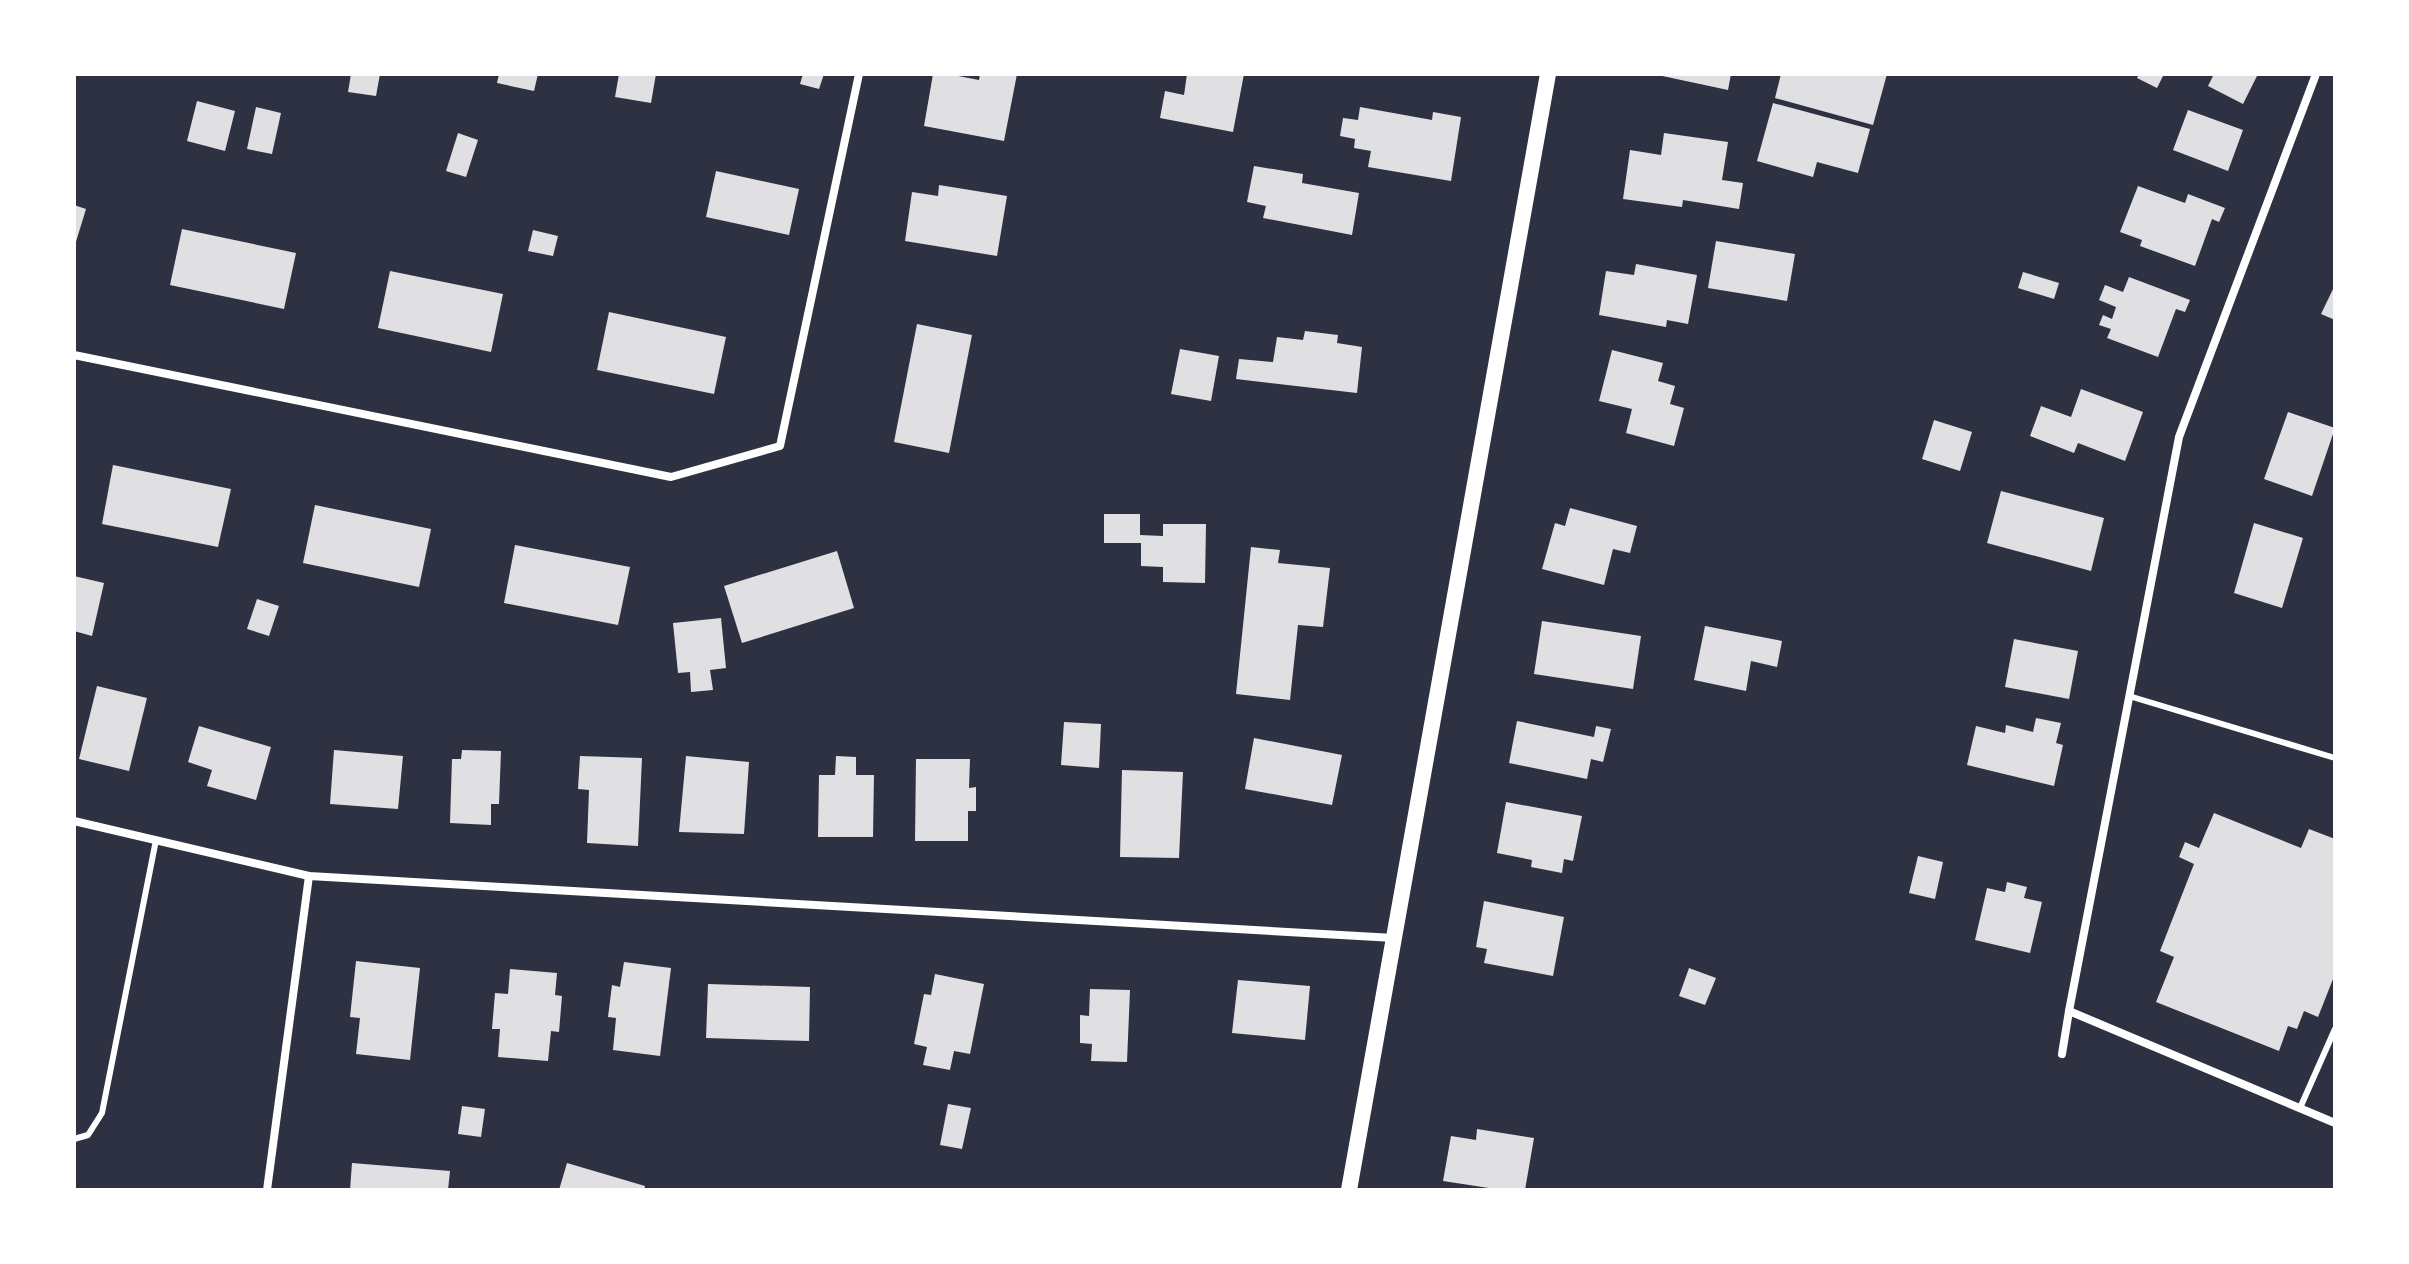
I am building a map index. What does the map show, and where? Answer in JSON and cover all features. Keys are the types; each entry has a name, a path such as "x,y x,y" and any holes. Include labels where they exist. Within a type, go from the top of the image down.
{"main road":[{"path":"1349,1190 1548,74"}],"street":[{"path":"74,355 671,477 780,446 859,74"},
{"path":"2062,1054 2179,437 2316,74"},
{"path":"74,821 309,876 1394,938"},
{"path":"267,1190 309,876"},
{"path":"2069,1011 2335,1123"}],"lane":[{"path":"2129,696 2335,758"},
{"path":"74,1139 88,1135 102,1113 156,840"},
{"path":"2300,1108 2335,1029"}],"building":[{"path":"351,74 380,74 376,96 348,92"},
{"path":"499,74 538,74 534,91 497,83"},
{"path":"619,74 656,74 651,103 615,97"},
{"path":"803,74 824,74 819,89 800,84"},
{"path":"933,74 979,80 980,74 1017,74 1004,141 924,126"},
{"path":"1187,74 1244,74 1233,132 1160,118 1165,91 1184,95"},
{"path":"1653,74 1731,74 1728,90"},
{"path":"1781,74 1887,74 1873,125 1775,98"},
{"path":"2139,74 2164,74 2157,88 2137,78"},
{"path":"2214,74 2258,74 2243,104 2208,86"},
{"path":"197,101 235,111 225,151 187,141"},
{"path":"1773,103 1870,129 1858,173 1817,162 1813,177 1757,161"},
{"path":"256,107 281,113 272,154 247,149"},
{"path":"1360,107 1432,120 1433,112 1461,117 1451,181 1368,167 1371,151 1354,148 1355,139 1340,136 1343,118 1358,120"},
{"path":"2188,110 2243,130 2228,171 2173,150"},
{"path":"458,133 478,140 466,177 446,171"},
{"path":"1664,133 1728,142 1722,180 1743,183 1739,209 1683,200 1682,207 1623,199 1630,150 1661,155"},
{"path":"1254,166 1303,174 1302,183 1359,193 1352,235 1263,218 1266,206 1247,202"},
{"path":"716,171 799,189 789,235 706,217"},
{"path":"939,185 1007,196 997,256 905,241 912,192 938,196"},
{"path":"2138,186 2185,203 2188,194 2225,208 2219,222 2212,219 2195,266 2140,246 2142,240 2120,232"},
{"path":"74,205 86,209 75,245 74,244"},
{"path":"182,229 296,253 284,309 170,285"},
{"path":"533,230 558,236 553,256 528,251"},
{"path":"1716,241 1795,254 1787,301 1708,288"},
{"path":"1636,264 1697,275 1688,324 1667,320 1666,327 1599,315 1606,271 1634,275"},
{"path":"390,271 503,294 491,352 378,328"},
{"path":"2023,272 2059,283 2054,299 2018,288"},
{"path":"2129,277 2190,300 2185,312 2176,309 2158,357 2107,338 2111,329 2099,325 2103,315 2112,319 2116,307 2099,300 2105,285 2123,292"},
{"path":"2335,285 2335,320 2321,314"},
{"path":"609,312 726,337 714,394 597,370"},
{"path":"917,324 972,335 949,453 894,442"},
{"path":"1305,331 1338,335 1337,343 1362,347 1357,393 1236,379 1239,359 1273,362 1277,337 1303,340"},
{"path":"1180,349 1219,356 1211,401 1171,394"},
{"path":"1612,350 1663,363 1658,381 1675,386 1670,404 1684,408 1674,446 1626,433 1632,409 1599,401"},
{"path":"2081,389 2143,412 2125,461 2078,443 2074,453 2030,436 2041,406 2071,417"},
{"path":"2288,412 2335,428 2312,496 2264,479"},
{"path":"1934,420 1972,432 1960,471 1922,459"},
{"path":"113,465 231,489 218,547 102,524"},
{"path":"2001,491 2104,518 2091,571 1987,543"},
{"path":"315,505 431,529 419,587 303,563"},
{"path":"1570,508 1637,526 1630,553 1613,549 1604,585 1542,569 1555,523 1565,526"},
{"path":"1104,514 1140,514 1140,535 1163,536 1163,524 1206,524 1205,583 1163,582 1163,567 1141,566 1141,543 1104,543"},
{"path":"2254,523 2303,538 2282,608 2234,593"},
{"path":"515,545 630,567 618,625 504,603"},
{"path":"1251,547 1280,550 1278,563 1330,568 1323,627 1298,625 1290,700 1236,694"},
{"path":"837,551 854,608 742,643 724,586"},
{"path":"74,576 104,583 92,636 74,631"},
{"path":"257,599 279,606 269,636 247,629"},
{"path":"721,618 726,668 710,670 713,690 691,692 690,672 678,673 673,623"},
{"path":"1542,621 1641,636 1633,689 1534,674"},
{"path":"1705,626 1782,641 1777,667 1751,661 1746,691 1694,680"},
{"path":"2014,639 2078,651 2069,699 2005,687"},
{"path":"97,686 147,698 129,771 79,759"},
{"path":"2036,718 2061,723 2056,743 2063,745 2054,786 1967,765 1976,726 2005,733 2006,725 2033,732"},
{"path":"1517,721 1594,737 1596,726 1611,729 1603,762 1591,759 1587,779 1509,763"},
{"path":"1064,722 1101,724 1099,768 1061,765"},
{"path":"199,726 271,747 256,800 207,786 212,770 188,762"},
{"path":"1254,738 1342,755 1332,805 1245,789"},
{"path":"334,750 403,756 398,809 330,804"},
{"path":"462,750 501,751 499,804 491,804 491,825 450,823 452,759 461,759"},
{"path":"580,756 642,758 638,846 587,843 589,790 578,789"},
{"path":"686,756 749,762 744,834 679,832"},
{"path":"836,756 856,757 856,775 874,775 873,837 818,837 819,775 835,775"},
{"path":"916,759 970,759 969,788 976,787 976,811 968,811 968,841 915,841"},
{"path":"1122,770 1183,772 1179,858 1120,857"},
{"path":"1506,802 1582,816 1573,861 1564,859 1562,873 1531,867 1532,860 1497,853"},
{"path":"2214,813 2301,848 2309,829 2335,839 2335,974 2318,1017 2304,1011 2297,1029 2288,1026 2279,1051 2156,1002 2174,957 2160,951 2194,864 2179,857 2185,842 2199,848"},
{"path":"1918,856 1943,862 1935,899 1909,893"},
{"path":"2007,882 2027,887 2024,898 2042,902 2030,953 1975,940 1987,888 2005,892"},
{"path":"1484,901 1564,917 1553,976 1484,963 1487,949 1476,947"},
{"path":"356,961 420,968 410,1060 356,1054 360,1018 350,1017"},
{"path":"624,962 671,968 660,1056 613,1050 616,1018 608,1017 612,985 620,987"},
{"path":"1689,968 1716,978 1705,1005 1679,996"},
{"path":"510,969 557,973 555,995 562,996 559,1032 551,1031 548,1061 498,1057 500,1029 492,1029 495,993 508,994"},
{"path":"935,974 984,984 970,1054 954,1051 950,1070 923,1065 927,1047 914,1044 924,994 931,995"},
{"path":"1238,980 1310,986 1305,1040 1232,1033"},
{"path":"708,984 810,987 809,1041 706,1038"},
{"path":"1090,989 1130,990 1127,1062 1091,1061 1092,1044 1080,1043 1080,1015 1089,1016"},
{"path":"948,1104 971,1108 962,1149 940,1145"},
{"path":"462,1106 485,1109 481,1137 458,1134"},
{"path":"1477,1129 1534,1138 1525,1190 1502,1190 1443,1181 1451,1136 1476,1140"},
{"path":"352,1163 450,1171 448,1190 350,1190"},
{"path":"567,1163 645,1186 644,1190 559,1190"}]}
